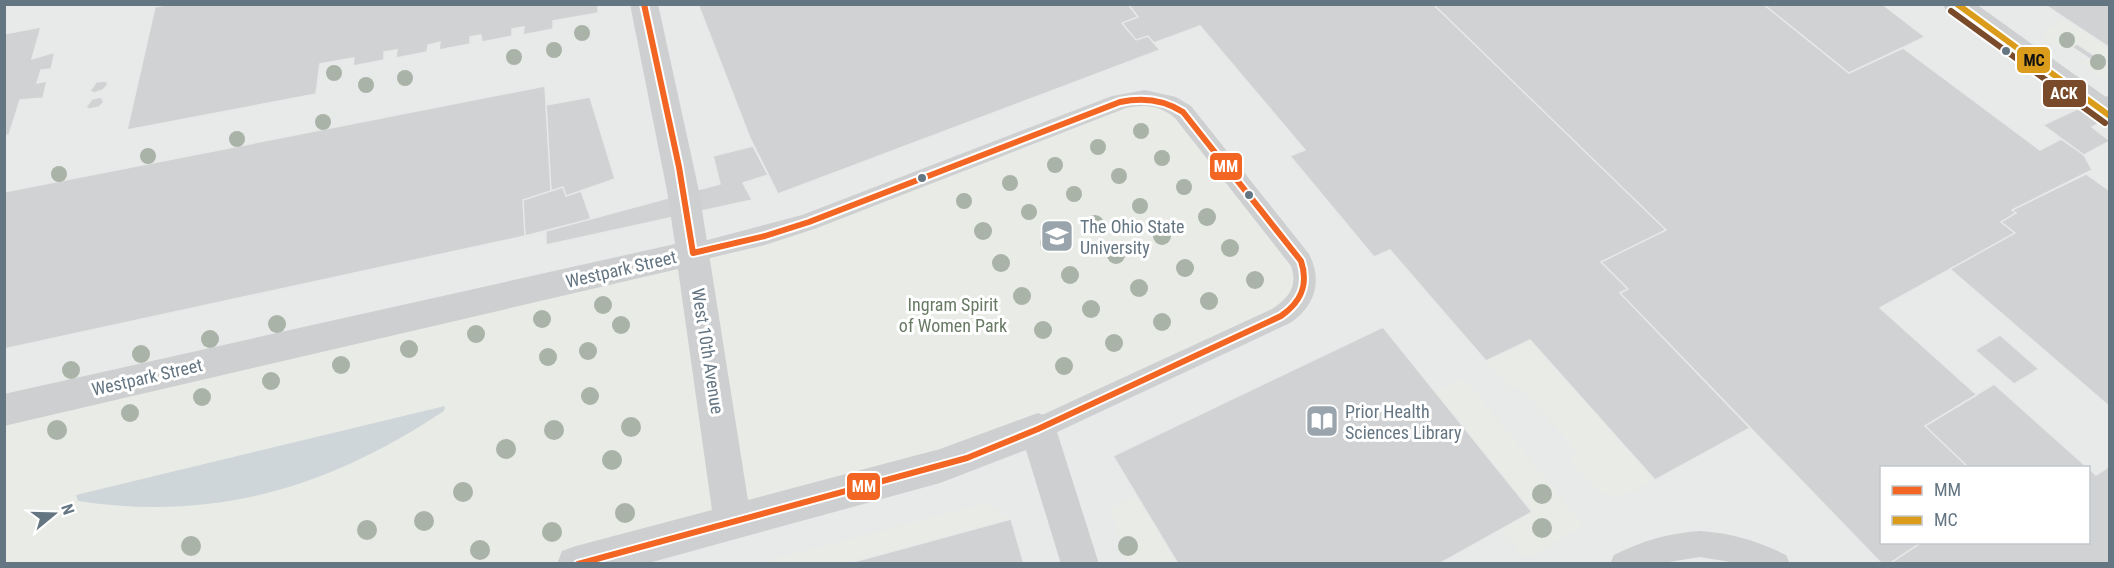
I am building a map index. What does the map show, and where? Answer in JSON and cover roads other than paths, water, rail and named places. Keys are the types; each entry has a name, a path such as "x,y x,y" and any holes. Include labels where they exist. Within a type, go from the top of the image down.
{"street":[{"name":"West 10th Avenue","path":"644,4 679,167 733,522"},
{"path":"1956,4 2109,116"},
{"name":"Westpark Street","path":"4,410 693,253"},
{"path":"576,564 940,466 1038,429 1080,564"}],"lane":[{"name":"Westpark Street","path":"693,253 765,236 809,222 1120,102 1143,97 1160,99 1180,109 1304,265 1306,285 1296,306 1274,320 1038,429"},
{"path":"1624,564 1659,548 1698,544 1725,547 1776,564"}],"place":[{"name":"The Ohio State University","path":"1057,236"},
{"name":"Prior Health Sciences Library","path":"1322,421"}],"park label":[{"name":"Ingram Spirit of Women Park","path":"953,314"}]}
